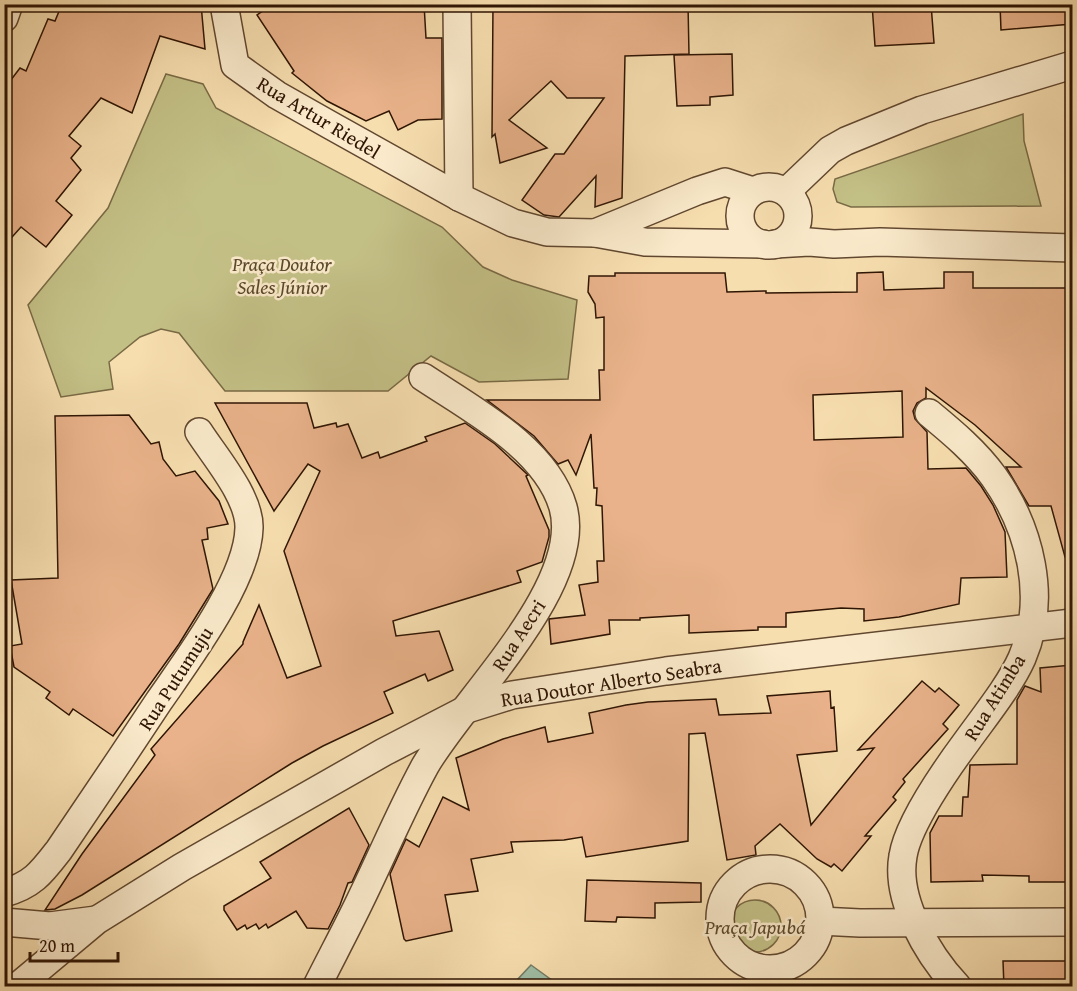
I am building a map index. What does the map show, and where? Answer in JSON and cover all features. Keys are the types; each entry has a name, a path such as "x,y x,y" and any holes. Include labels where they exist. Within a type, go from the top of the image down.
{"street":[{"path":"4,18 9,4"},
{"name":"Rua Artur Riedel","path":"224,4 235,65 277,95 459,198 513,223 547,232 595,233"},
{"path":"457,4 459,198"},
{"path":"786,192 830,150 846,141 922,110 1072,65"},
{"path":"595,233 725,182 753,191"},
{"path":"764,187 776,187 786,192 798,208 795,230 786,239 769,244 753,239 745,231 741,220 741,209 745,199 753,191 764,187"},
{"path":"798,218 880,242"},
{"path":"595,233 645,242 769,244 880,242 1072,248"},
{"name":"Rua Aecri","path":"317,987 360,902 412,789 443,738 467,709 523,631 552,580 566,534 563,510 556,488 543,467 478,413 423,377"},
{"name":"Rua Atimba","path":"929,413 963,441 994,476 1013,509 1029,551 1034,587 1032,629 1022,659 945,772 912,830 903,855 902,885 908,906 935,958 957,987"},
{"name":"Rua Putumuju","path":"4,893 35,879 59,850 191,654 233,583 244,552 249,527 246,507 199,432"},
{"name":"Rua Doutor Alberto Seabra","path":"18,987 97,920 182,867 384,752 467,709 521,693 666,671 1072,623"},
{"name":"Rua Doutor Alberto Seabra","path":"4,922 50,926 97,920"},
{"path":"820,921 1072,922"}],"green space":[{"name":"Praça Doutor Sales Júnior","path":"166,74 203,84 216,108 442,227 483,267 512,280 577,300 568,379 479,382 431,356 388,391 225,391 179,333 161,329 140,337 109,362 113,389 61,397 28,305 108,208"},
{"path":"1023,114 1024,141 1041,206 851,207 837,202 833,189 835,179"},
{"name":"Praça Japubá","path":"755,900 765,902 773,908 779,916 781,926 779,936 773,944 765,950 755,952 745,950 737,944 731,936 729,926 731,916 737,908 745,902"}],"shaded area":[{"path":"531,965 560,986 524,986 517,980"}],"building":[{"path":"62,4 201,4 205,49 160,36 132,113 101,98 69,136 81,146 71,158 81,170 56,201 72,215 46,247 21,227 4,246 4,89 20,68 26,71 48,19 55,21"},
{"path":"273,4 424,4 426,38 442,38 442,119 418,120 398,130 389,111 366,121 327,101 292,73 294,71 257,15"},
{"path":"493,4 688,4 689,54 625,56 622,198 595,207 596,176 559,217 544,215 522,200 555,154 564,154 604,98 567,98 551,81 509,120 547,148 500,163 495,134 492,137"},
{"path":"872,4 931,4 934,43 875,46"},
{"path":"1000,4 1072,4 1072,24 1001,30"},
{"path":"732,54 733,95 710,97 710,105 677,106 674,55"},
{"path":"883,272 884,290 944,288 944,272 973,272 973,288 1072,288 1072,556 1065,557 1051,506 1029,506 1006,467 1021,467 975,425 926,388 926,398 917,403 913,411 915,419 927,432 928,469 966,468 981,486 993,505 1005,532 1007,577 961,578 959,604 899,617 864,621 864,609 841,608 786,613 786,627 689,633 689,615 640,618 640,620 609,620 610,634 551,644 549,619 585,615 579,585 598,582 597,561 604,561 602,506 596,505 597,488 594,488 591,434 576,475 568,460 558,464 534,436 487,400 600,400 599,370 604,370 604,317 596,318 595,304 588,292 589,276 615,276 615,273 725,273 727,292 857,292 857,273","holes":["902,391 903,437 814,440 813,395"]},
{"path":"215,403 307,403 314,428 336,423 337,427 348,424 362,458 378,452 380,458 427,441 425,437 465,423 495,444 528,475 526,476 549,530 542,562 517,571 521,582 393,621 396,636 439,631 453,670 428,681 425,674 384,692 393,713 292,763 82,895 55,909 45,910 82,854 155,755 151,749 243,644 259,605 287,678 321,666 284,551 320,471 308,464 274,511"},
{"path":"129,415 151,444 159,442 163,459 176,476 195,471 219,501 228,524 207,528 208,539 202,540 213,589 179,644 113,736 73,709 69,715 46,698 50,692 14,667 10,646 22,644 11,580 58,578 55,416"},
{"path":"1072,665 1071,882 1029,882 1029,876 982,875 983,881 931,882 930,833 939,816 962,816 963,797 968,797 970,765 1017,764 1017,700 1025,686 1041,692 1040,668"},
{"path":"922,681 935,692 939,688 959,705 943,724 948,729 903,779 905,782 893,797 896,800 865,836 871,836 842,871 834,864 831,867 817,859 780,824 755,846 756,855 727,860 705,733 689,734 688,841 586,857 582,837 511,842 513,852 471,859 478,891 445,895 452,931 406,941 404,939 390,874 406,839 419,847 443,797 469,810 456,758 503,739 545,727 548,742 593,733 589,713 626,705 716,699 719,715 771,713 767,696 830,691 831,708 834,707 837,751 797,755 811,825 874,748 858,750"},
{"path":"349,808 369,845 352,882 348,883 328,929 307,928 296,911 268,928 266,924 259,929 256,924 247,929 245,925 237,930 224,910 224,906 271,878 260,862"},
{"path":"587,880 701,883 701,902 655,903 655,918 617,917 616,922 585,921"},
{"path":"1003,961 1072,961 1072,987 1004,987"}]}
